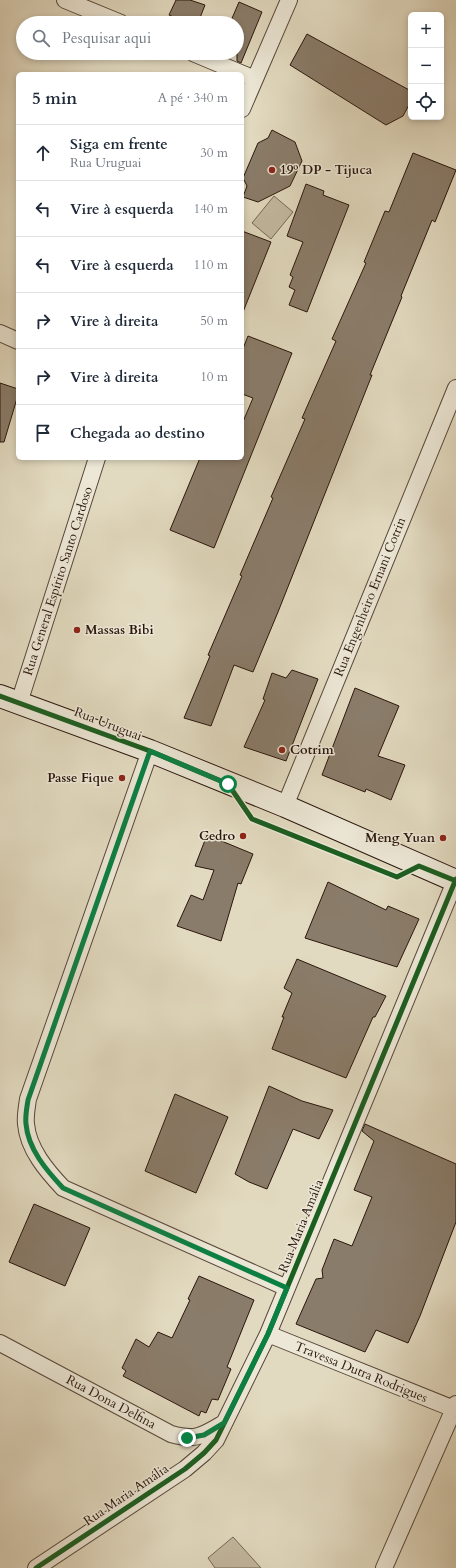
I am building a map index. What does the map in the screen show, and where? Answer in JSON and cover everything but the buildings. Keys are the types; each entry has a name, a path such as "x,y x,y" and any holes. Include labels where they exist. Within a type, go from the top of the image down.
{"main road":[{"name":"Rua Uruguai","path":"10,700 150,751 285,806 456,880"}],"street":[{"path":"65,0 104,16"},
{"path":"244,103 289,0"},
{"path":"210,60 240,72"},
{"path":"244,74 255,78"},
{"path":"0,333 16,340"},
{"name":"Rua Engenheiro Ernani Cotrin","path":"285,806 456,388"},
{"name":"Rua General Espírito Santo Cardoso","path":"10,700 96,460"},
{"path":"150,751 28,1100 26,1125 34,1150 48,1172 63,1188 287,1288"},
{"name":"Rua Maria Amália","path":"36,1568 185,1469 204,1453 216,1440 268,1334 456,880"},
{"name":"Travessa Dutra Rodrigues","path":"268,1334 455,1407"},
{"name":"Rua Dona Delfina","path":"0,1343 171,1434 187,1438 204,1435 224,1423"},
{"path":"384,1568 455,1407"}],"shaded area":[{"path":"274,196 293,212 271,239 252,223"},
{"path":"233,1537 261,1568 215,1568 208,1558"}],"cycle path":[{"path":"0,696 150,751 228,784 252,819 397,877 419,866 456,881"},
{"path":"36,1568 185,1469 204,1453 216,1440 268,1334 456,879"}],"place":[{"name":"19º DP - Tijuca","path":"272,170"},
{"name":"Massas Bibi","path":"77,630"},
{"name":"Cotrim","path":"282,750"},
{"name":"Passe Fique","path":"122,778"},
{"name":"Cedro","path":"243,836"},
{"name":"Meng Yuan","path":"443,838"}],"route":[{"path":"187,1438 204,1435 224,1423 268,1334 287,1288 63,1188 48,1172 34,1150 26,1125 28,1100 150,751 228,784"}]}
